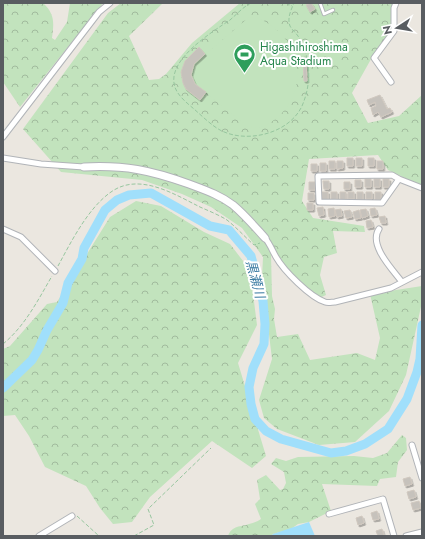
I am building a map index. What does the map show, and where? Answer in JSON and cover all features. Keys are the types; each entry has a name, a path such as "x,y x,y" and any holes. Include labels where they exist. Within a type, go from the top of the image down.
{"street":[{"path":"3,137 99,12 110,3"},
{"path":"391,82 374,56 394,32 394,8 396,3"},
{"path":"3,158 62,166 115,166 138,168 164,175 216,194 233,205 250,220 270,244 277,258 294,278 314,295 326,302 335,302 354,298 391,288 422,272"},
{"path":"399,180 382,203 319,202 318,176 392,175 399,180 422,188"},
{"path":"379,228 376,236 380,252 402,282"},
{"path":"3,229 21,237 55,271"},
{"path":"412,445 422,478"},
{"path":"329,514 383,499 394,536"},
{"path":"39,536 72,516"},
{"path":"406,536 422,532"}],"lane":[{"path":"320,3 324,14 333,10"}],"path":[{"path":"251,3 207,34 191,50 179,64 174,83 176,89 185,101 205,119 220,130 238,136 251,136 266,133 285,125 297,114 302,106 309,87 309,71 305,53 298,36 290,27 289,16 294,3"},
{"path":"286,3 293,6"},
{"path":"3,344 15,334 28,317 74,237 101,200 112,191 131,185 148,185 171,192 227,220 254,245 260,244 265,238"},
{"path":"134,536 154,525 148,509 211,448"},
{"path":"72,516 76,516 99,536"}],"green space":[{"path":"3,3 43,3 52,15 52,38 55,40 67,22 70,3 103,3 20,107 3,82"},
{"path":"121,3 163,3 129,36 149,80 159,79 166,74 192,43 240,3 392,3 392,30 377,52 375,52 352,93 368,123 399,116 422,95 422,186 388,170 378,155 309,159 302,201 313,218 364,226 365,232 333,231 337,253 324,257 320,275 326,295 315,300 284,271 271,254 272,296 275,309 274,319 277,337 298,334 310,360 357,353 375,360 380,338 370,294 422,286 422,302 406,375 389,411 355,442 319,445 277,429 264,418 259,400 272,359 262,277 263,257 242,228 211,207 182,194 142,180 61,172 23,129 108,13"},
{"name":"Higashihiroshima Aqua Stadium","path":"248,18 255,18 264,21 282,35 290,45 297,68 295,92 290,103 273,121 267,125 256,128 247,126 195,84 191,75 194,64"},
{"path":"136,201 161,206 204,232 230,244 250,270 257,325 238,363 266,456 252,468 212,441 150,497 132,522 113,524 100,508 86,486 45,467 29,436 15,415 3,416 3,349 10,346 47,304 57,302 110,217"},
{"path":"402,435 406,438 407,450 398,462 396,477 380,479 377,486 322,484 331,511 309,522 298,524 291,529 273,534 271,536 228,536 234,528 253,523 261,519 255,504 260,499 257,480 266,475 280,490 283,489 286,483 284,472 271,464 276,458 286,461 298,457 354,456 373,458 387,453"}],"water":[{"path":"309,522 315,536 271,536 273,534"}],"building":[{"path":"311,3 315,9 310,12 306,5"},
{"path":"199,47 205,54 194,64 191,75 195,84 206,92 200,100 186,89 181,72 185,61"},
{"path":"303,61 306,61 307,81 304,81"},
{"path":"380,95 387,109 390,108 392,112 381,117 378,112 373,115 371,108 376,106 375,102 369,105 367,100"},
{"path":"347,158 353,158 353,166 347,166"},
{"path":"356,158 362,158 362,166 356,166"},
{"path":"368,158 374,158 374,166 368,166"},
{"path":"329,161 335,161 335,169 329,169"},
{"path":"337,161 343,161 343,168 337,169"},
{"path":"377,161 383,161 383,169 377,169"},
{"path":"320,163 326,163 326,171 320,171"},
{"path":"311,164 317,164 317,171 311,171"},
{"path":"365,179 371,179 371,187 365,187"},
{"path":"374,179 380,179 380,187 374,187"},
{"path":"383,179 389,179 389,187 383,187"},
{"path":"355,180 361,180 361,187 355,187"},
{"path":"323,181 329,181 329,189 324,189"},
{"path":"309,182 315,182 315,190 309,190"},
{"path":"344,182 350,182 350,189 344,189"},
{"path":"322,192 328,192 328,200 322,200"},
{"path":"331,192 337,192 337,200 331,200"},
{"path":"340,192 346,192 346,200 340,200"},
{"path":"348,192 354,192 354,199 348,199"},
{"path":"357,192 363,192 363,200 357,200"},
{"path":"366,192 372,192 372,199 366,199"},
{"path":"375,192 381,192 381,200 375,200"},
{"path":"308,193 314,193 314,200 308,200"},
{"path":"307,203 313,203 313,210 307,210"},
{"path":"323,207 324,215 319,216 317,208"},
{"path":"334,208 335,216 329,217 328,209"},
{"path":"375,208 377,215 371,216 370,209"},
{"path":"341,209 342,216 337,217 335,210"},
{"path":"366,209 368,216 362,218 360,210"},
{"path":"350,210 352,217 346,218 344,211"},
{"path":"359,210 361,218 355,219 353,212"},
{"path":"385,216 386,223 381,223 379,217"},
{"path":"371,220 373,227 367,228 366,221"},
{"path":"410,477 412,484 405,486 403,479"},
{"path":"414,490 416,497 409,499 407,492"},
{"path":"419,501 421,508 413,510 411,503"},
{"path":"377,511 379,519 373,520 371,513"},
{"path":"362,516 364,523 358,525 356,518"},
{"path":"382,529 384,536 378,536 376,531"}],"waterway":[{"name":"黒瀬川","path":"3,388 32,360 38,350 47,330 63,303 68,283 82,259 84,248 105,210 117,200 129,195 151,193 210,226 229,230 251,256 263,301 265,324 264,344 253,368 249,387 251,404 255,419 266,431 281,439 331,453 346,451 365,444 388,429 407,399 417,372 420,359 422,325"}],"place":[{"name":"Higashihiroshima Aqua Stadium","path":"244,74"}]}
